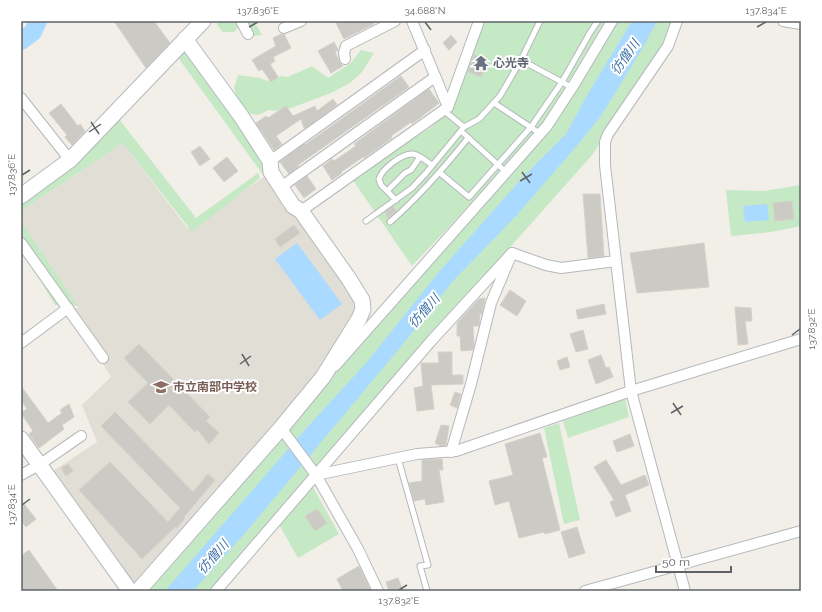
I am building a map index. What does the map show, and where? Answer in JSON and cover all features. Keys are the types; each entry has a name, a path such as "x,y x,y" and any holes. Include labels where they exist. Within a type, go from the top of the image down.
{"street":[{"path":"21,196 70,160 203,21"},
{"path":"241,21 248,34"},
{"path":"284,28 302,21"},
{"path":"345,59 344,53 346,46 395,21"},
{"path":"412,21 436,77 445,108"},
{"path":"301,212 445,108 479,21"},
{"path":"323,376 345,356 541,134 573,88 612,21"},
{"path":"677,21 668,46 608,134 605,142 605,165 631,391 685,591"},
{"path":"783,21 801,24"},
{"path":"138,591 281,428 323,376 359,319 363,309 362,300 349,280 301,212 293,206 271,172 270,161 241,116 185,39"},
{"path":"270,161 425,50"},
{"path":"281,187 436,77"},
{"path":"21,98 70,160"},
{"path":"21,243 103,358"},
{"path":"512,253 546,266 561,268 616,262"},
{"path":"451,452 471,384 491,303 512,253"},
{"path":"216,591 314,474 432,340 512,253"},
{"path":"21,343 68,308"},
{"path":"314,474 417,454 456,452 631,391 801,339"},
{"path":"281,428 314,474 358,549 378,591"},
{"path":"21,475 40,465 81,436"},
{"path":"21,439 130,591"},
{"path":"585,591 801,531"}],"lane":[{"path":"366,221 412,188 462,129 479,119 494,103 500,96 521,60 540,21"},
{"path":"440,173 469,197 531,127 562,82 598,21"},
{"path":"521,60 573,88"},
{"path":"494,103 541,134"},
{"path":"445,108 468,138 507,172"},
{"path":"390,222 408,207 440,173 468,138"},
{"path":"396,200 381,185 379,179 389,166 402,157 413,154 432,165"},
{"path":"387,191 405,172 411,170 420,157"},
{"path":"398,458 428,565 420,566 427,591"}],"shaded area":[{"path":"123,143 188,229 271,172 362,300 340,351 138,591 47,475 97,442 82,405 111,377 68,308 79,308 21,221 21,211"}],"green space":[{"path":"217,21 254,21 262,35 254,36 242,23 234,32 223,32 217,25"},
{"path":"485,21 605,21 554,107 614,21 675,21 661,46 593,154 408,362 310,482 339,534 298,558 277,521 220,591 143,591 533,138 412,266 350,176 429,129 452,109"},
{"path":"185,39 271,172 264,176 174,52"},
{"path":"361,50 374,53 362,72 350,83 331,93 291,108 276,111 269,110 258,115 248,113 239,104 234,88 238,75 260,78 267,81 282,76 288,77 312,66 328,78 351,63"},
{"path":"115,114 196,218 258,173 260,178 192,232 123,143 21,211 21,196"},
{"path":"801,185 801,226 771,232 731,236 726,190 764,191"},
{"path":"21,221 78,306 55,305 21,248"},
{"path":"625,398 629,417 568,438 563,421"},
{"path":"559,423 580,520 564,524 544,428"}],"water":[{"name":"彷僧川","path":"632,21 657,21 645,44 601,116 575,148 516,216 453,281 399,349 246,532 193,591 165,591 303,432 367,362 438,273 524,176 566,134 589,92"},
{"path":"767,204 769,220 745,222 743,206"},
{"path":"297,243 342,304 320,320 275,259"}],"building":[{"path":"114,21 154,21 170,43 146,68"},
{"path":"335,21 373,21 374,24 344,39"},
{"path":"284,34 291,48 273,57 275,61 270,64 278,77 271,82 262,69 259,71 252,60 276,46 273,38"},
{"path":"451,35 457,42 449,50 443,43"},
{"path":"334,42 338,50 335,52 343,66 331,73 318,51"},
{"path":"474,55 488,60 481,77 468,72"},
{"path":"401,76 409,87 298,165 299,166 289,174 280,162"},
{"path":"429,89 439,103 412,124 411,122 391,136 392,138 341,172 342,173 332,180 323,166 332,159 334,161 356,146 354,144"},
{"path":"333,99 337,105 308,126 304,128 301,119 276,136 282,144 274,150 256,123 266,116 268,118 286,106 293,116 315,106 317,111"},
{"path":"61,104 78,126 80,124 85,131 72,145 65,137 67,135 49,113"},
{"path":"200,146 210,159 200,166 191,152"},
{"path":"227,157 238,171 224,182 213,168"},
{"path":"307,176 316,189 304,198 295,185"},
{"path":"583,194 600,194 604,256 588,258"},
{"path":"792,201 794,219 775,221 773,203"},
{"path":"393,206 396,211 388,218 385,212"},
{"path":"294,225 300,233 280,247 275,239"},
{"path":"704,243 709,287 637,293 630,253"},
{"path":"510,290 526,301 517,316 500,305"},
{"path":"485,298 482,314 480,314 479,326 473,326 473,350 461,351 460,336 457,336 457,323 479,299"},
{"path":"604,304 606,314 578,319 576,310"},
{"path":"735,307 751,308 752,321 745,321 748,344 738,345"},
{"path":"583,330 588,349 576,352 570,334"},
{"path":"139,344 210,417 206,421 219,433 209,444 197,429 195,432 169,405 150,424 128,402 148,383 124,358"},
{"path":"438,352 452,352 452,375 463,375 463,384 431,385 434,409 417,411 414,388 423,386 421,363 439,363"},
{"path":"601,355 606,368 609,367 613,377 596,384 588,360"},
{"path":"567,357 570,367 560,370 557,361"},
{"path":"21,386 48,423 62,413 60,410 69,404 74,417 62,425 64,429 39,448 29,434 33,431 21,413 27,409 21,400"},
{"path":"455,392 461,394 457,408 450,405"},
{"path":"115,412 193,492 208,474 215,480 184,517 185,518 177,528 175,527 142,559 79,490 110,462 168,522 180,508 101,426"},
{"path":"441,425 449,426 446,445 441,446 435,443"},
{"path":"540,433 547,457 542,458 560,530 519,538 509,501 495,505 489,481 513,475 505,444"},
{"path":"630,434 634,446 617,452 613,441"},
{"path":"442,459 443,470 439,470 444,502 426,505 425,499 414,501 409,483 422,481 422,460"},
{"path":"606,460 621,485 645,475 649,485 625,495 631,511 616,517 610,502 614,500 594,467"},
{"path":"68,464 73,471 66,476 61,468"},
{"path":"21,500 36,519 26,527 21,521"},
{"path":"317,509 327,523 315,531 305,516"},
{"path":"577,527 585,553 569,558 561,532"},
{"path":"29,550 58,591 21,591 21,556"},
{"path":"359,566 371,591 343,591 337,579"},
{"path":"398,578 403,591 389,591 386,582"}],"waterway":[{"path":"21,41 33,32 38,21"}],"place":[{"name":"心光寺","path":"481,63"},
{"name":"市立南部中学校","path":"161,387"}]}
